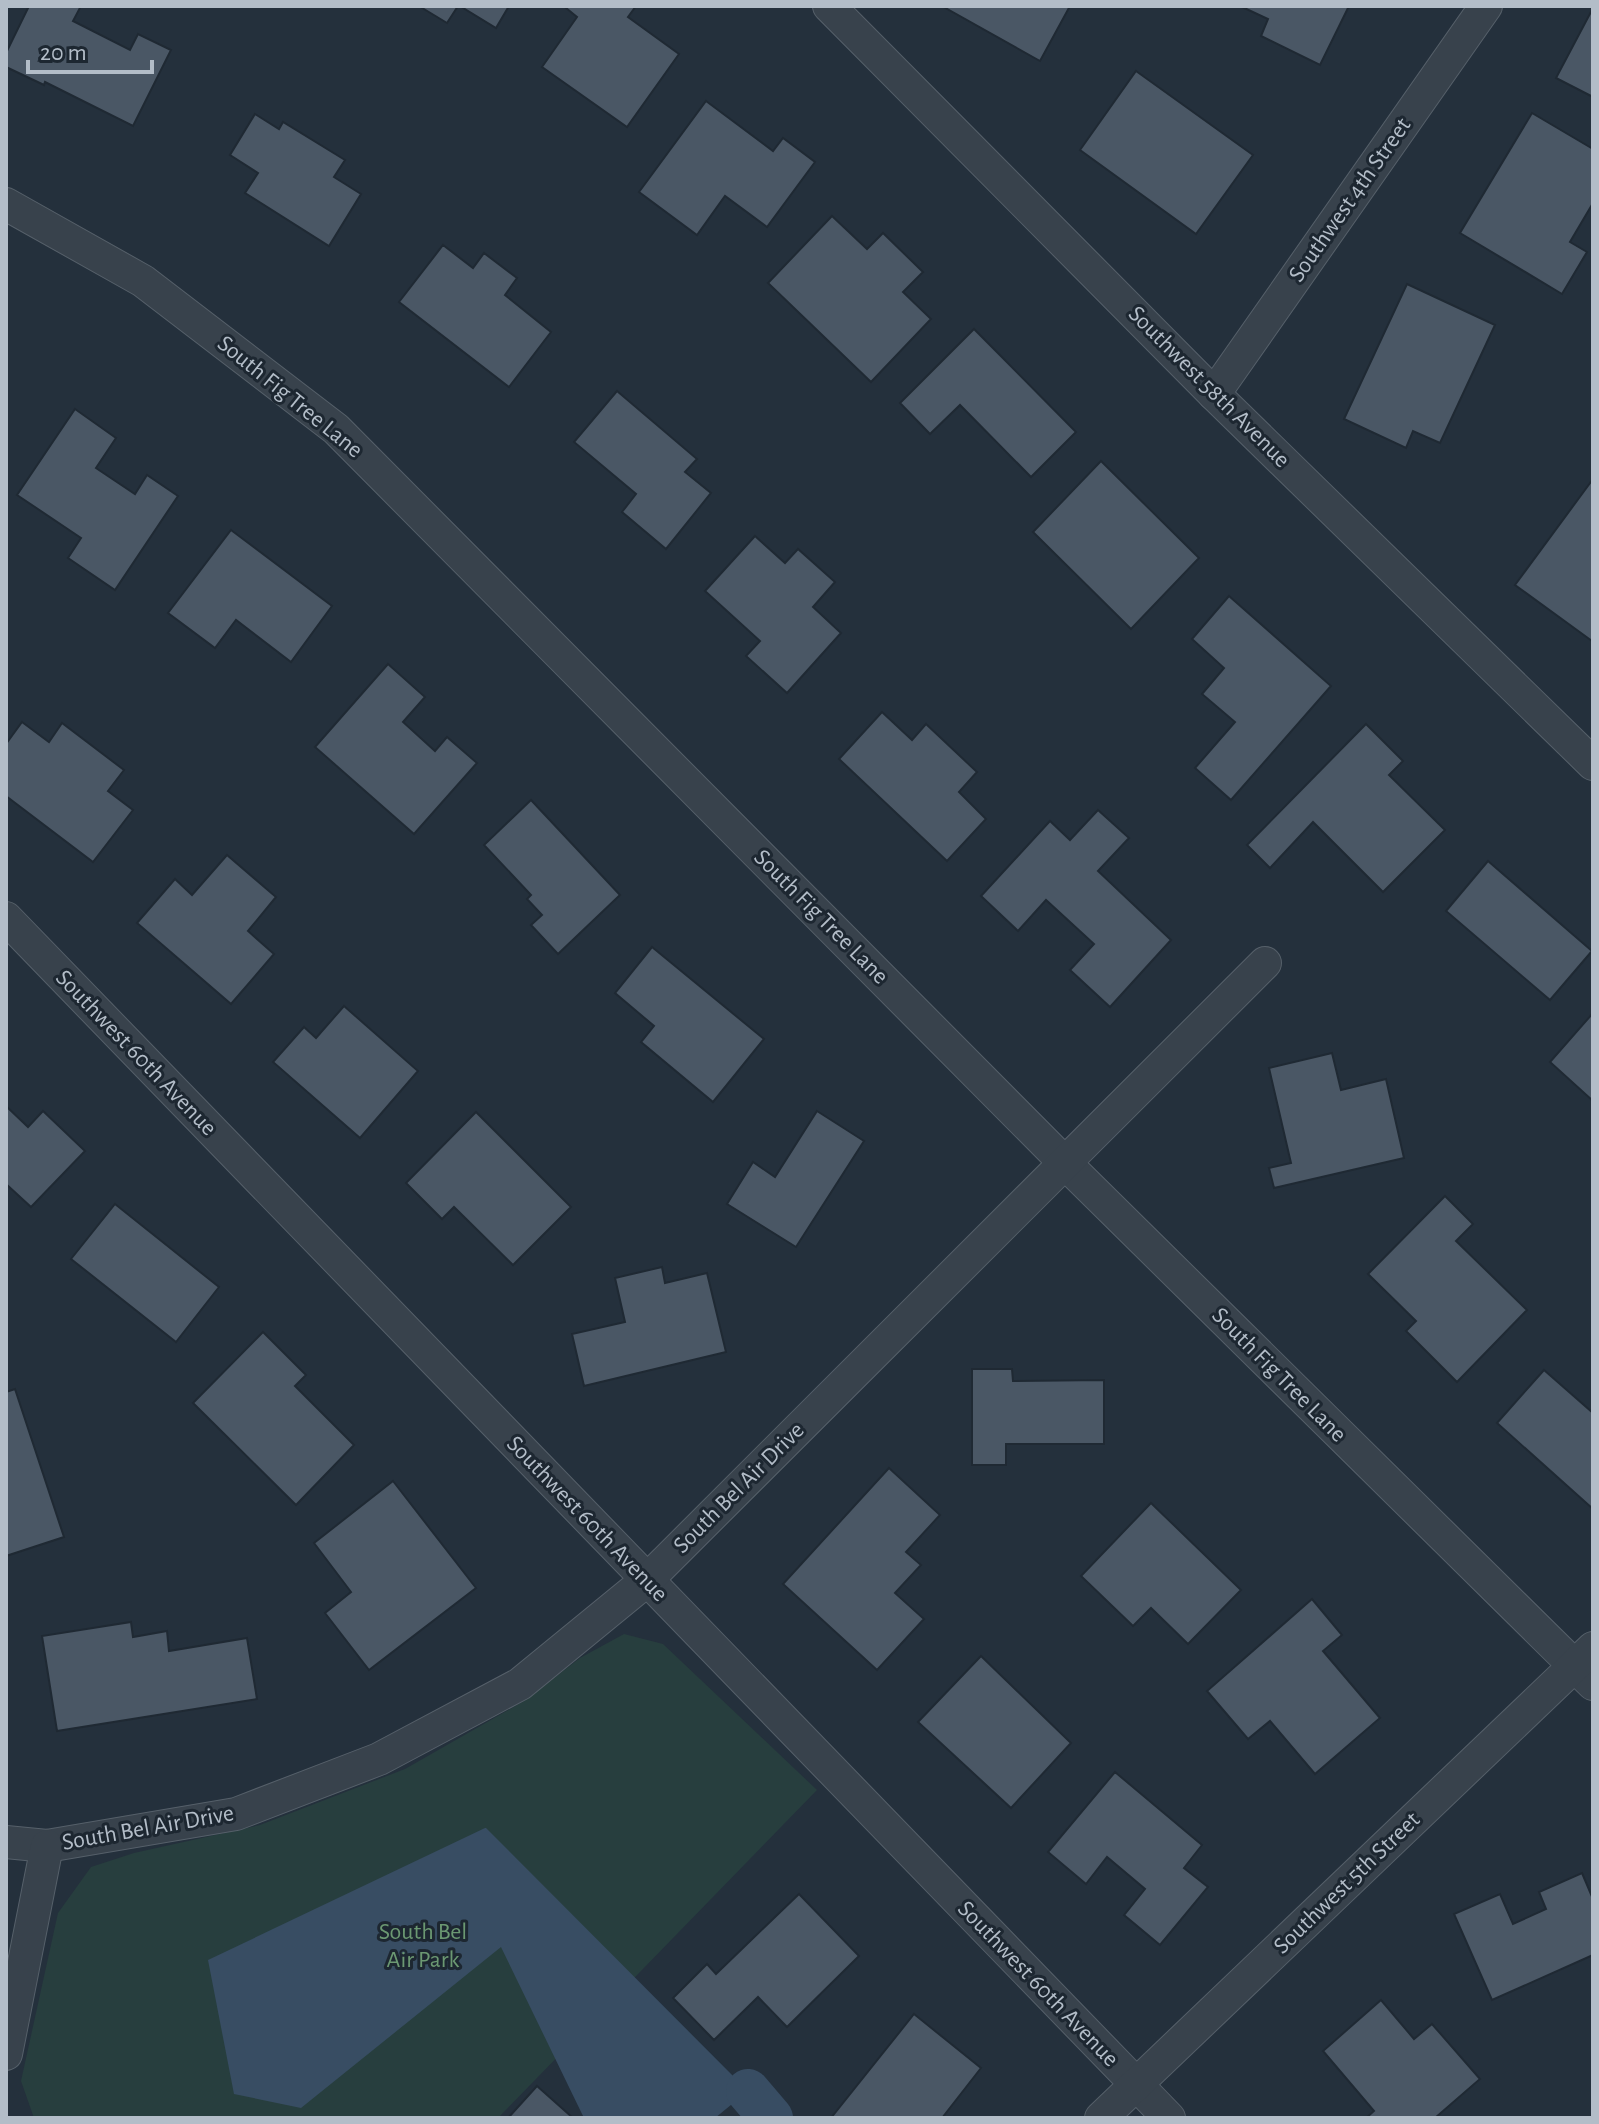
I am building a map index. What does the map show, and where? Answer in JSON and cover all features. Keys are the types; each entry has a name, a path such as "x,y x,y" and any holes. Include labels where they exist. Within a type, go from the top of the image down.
{"street":[{"name":"Southwest 58th Avenue","path":"829,6 1214,394 1593,764"},
{"name":"Southwest 4th Street","path":"1214,394 1486,6"},
{"name":"South Fig Tree Lane","path":"6,204 143,281 336,429 1065,1163 1587,1667"},
{"name":"Southwest 60th Avenue","path":"6,918 1169,2118"},
{"name":"South Bel Air Drive","path":"6,1842 47,1846 236,1814 379,1759 520,1684 647,1580 1265,963"},
{"name":"Southwest 5th Street","path":"1101,2118 1587,1667"},
{"path":"6,2054 47,1846"}],"green space":[{"name":"South Bel Air Park","path":"624,1634 663,1644 817,1790 498,2118 34,2118 21,2081 58,1913 91,1867 134,1853 260,1825 405,1769 524,1701 580,1658"}],"water":[{"path":"486,1828 748,2091 715,2118 584,2118 501,1947 301,2108 234,2094 208,1960"}],"building":[{"path":"29,6 81,6 73,21 130,50 138,34 171,50 133,126 45,82 44,85 6,67 6,53"},
{"path":"419,6 458,6 447,23"},
{"path":"460,6 509,6 496,28"},
{"path":"567,6 636,6 628,17 679,54 627,127 542,67 577,17"},
{"path":"942,6 1070,6 1040,61"},
{"path":"1240,6 1349,6 1320,65 1261,36 1268,19"},
{"path":"1593,8 1593,97 1556,78"},
{"path":"1136,71 1253,155 1196,234 1080,150"},
{"path":"706,101 773,151 783,138 815,162 767,227 725,196 697,235 639,192"},
{"path":"1532,113 1593,149 1593,203 1570,242 1587,252 1562,294 1460,233"},
{"path":"255,114 279,129 283,122 345,160 334,177 361,194 329,246 245,193 258,173 230,155"},
{"path":"832,216 867,249 883,233 923,272 903,292 931,319 871,382 768,283"},
{"path":"443,245 473,268 484,253 517,278 505,295 551,332 509,387 399,302"},
{"path":"1407,284 1495,325 1440,443 1413,431 1406,448 1344,419"},
{"path":"974,329 1076,432 1031,477 960,405 930,434 900,403"},
{"path":"617,391 697,459 685,472 711,493 666,549 622,512 636,494 574,442"},
{"path":"75,409 116,438 96,468 135,494 147,475 178,496 115,590 68,558 81,538 17,495"},
{"path":"1101,461 1199,558 1131,629 1033,532"},
{"path":"1593,479 1593,640 1592,641 1515,585"},
{"path":"231,530 332,606 291,662 236,620 215,648 168,613"},
{"path":"755,536 785,563 798,549 835,582 813,607 841,633 787,693 746,656 760,641 705,591"},
{"path":"1229,596 1331,686 1231,800 1195,768 1235,722 1202,694 1224,668 1192,639"},
{"path":"388,664 425,697 403,722 435,751 447,737 477,763 414,834 315,747"},
{"path":"882,712 912,740 926,724 977,772 959,792 986,819 947,861 839,759"},
{"path":"22,722 49,742 62,723 124,770 108,791 133,810 93,862 6,796 6,744"},
{"path":"1366,724 1403,761 1389,775 1445,830 1383,892 1313,822 1270,868 1247,845"},
{"path":"531,800 620,895 558,954 531,925 542,915 527,899 531,895 484,845"},
{"path":"1098,810 1129,838 1098,871 1171,940 1110,1007 1070,970 1094,944 1046,900 1018,931 981,896 1050,821 1070,840"},
{"path":"227,855 276,897 248,931 274,954 231,1004 137,923 175,879 192,895"},
{"path":"1488,861 1592,951 1550,1000 1446,911"},
{"path":"652,947 764,1039 713,1102 641,1042 654,1026 615,993"},
{"path":"344,1006 418,1071 360,1138 273,1062 304,1027 316,1038"},
{"path":"1593,1013 1593,1101 1550,1062"},
{"path":"1332,1053 1341,1090 1386,1079 1404,1158 1274,1188 1269,1168 1291,1163 1269,1068"},
{"path":"6,1106 28,1127 43,1111 85,1151 31,1207 6,1184"},
{"path":"817,1111 864,1141 796,1247 727,1204 753,1162 775,1177"},
{"path":"476,1112 571,1207 513,1265 454,1207 442,1219 406,1183"},
{"path":"1445,1196 1473,1224 1456,1241 1527,1310 1457,1382 1406,1331 1416,1321 1368,1274"},
{"path":"115,1204 219,1287 176,1342 71,1259"},
{"path":"662,1267 665,1283 707,1273 726,1352 584,1386 572,1334 625,1322 615,1278"},
{"path":"263,1332 306,1375 295,1386 354,1445 296,1505 193,1403"},
{"path":"972,1369 1012,1369 1013,1381 1104,1380 1104,1444 1006,1444 1006,1465 972,1465"},
{"path":"1544,1370 1593,1413 1593,1509 1497,1423"},
{"path":"15,1389 64,1537 6,1556 6,1392"},
{"path":"889,1468 940,1515 906,1552 921,1565 895,1593 924,1619 877,1670 783,1584"},
{"path":"393,1481 476,1588 369,1670 325,1613 351,1592 314,1543"},
{"path":"1151,1503 1241,1590 1188,1644 1151,1608 1133,1626 1081,1576"},
{"path":"1312,1599 1342,1635 1323,1651 1380,1718 1315,1774 1270,1721 1248,1739 1207,1691"},
{"path":"131,1622 133,1637 167,1631 169,1651 247,1638 257,1699 57,1731 42,1636"},
{"path":"981,1656 1071,1743 1011,1808 918,1722"},
{"path":"1115,1772 1202,1845 1184,1868 1208,1887 1160,1945 1124,1915 1145,1889 1107,1857 1086,1884 1048,1852"},
{"path":"1582,1873 1593,1899 1593,1955 1492,2000 1454,1914 1500,1894 1513,1924 1546,1909 1539,1892"},
{"path":"799,1894 859,1956 787,2027 758,1997 714,2040 673,1998 707,1964 716,1974"},
{"path":"1381,2000 1414,2039 1432,2024 1480,2079 1435,2118 1366,2118 1374,2111 1323,2051"},
{"path":"914,2014 981,2068 942,2118 831,2118"},
{"path":"537,2086 573,2118 508,2118"}],"waterway":[{"path":"748,2091 771,2118"}]}
